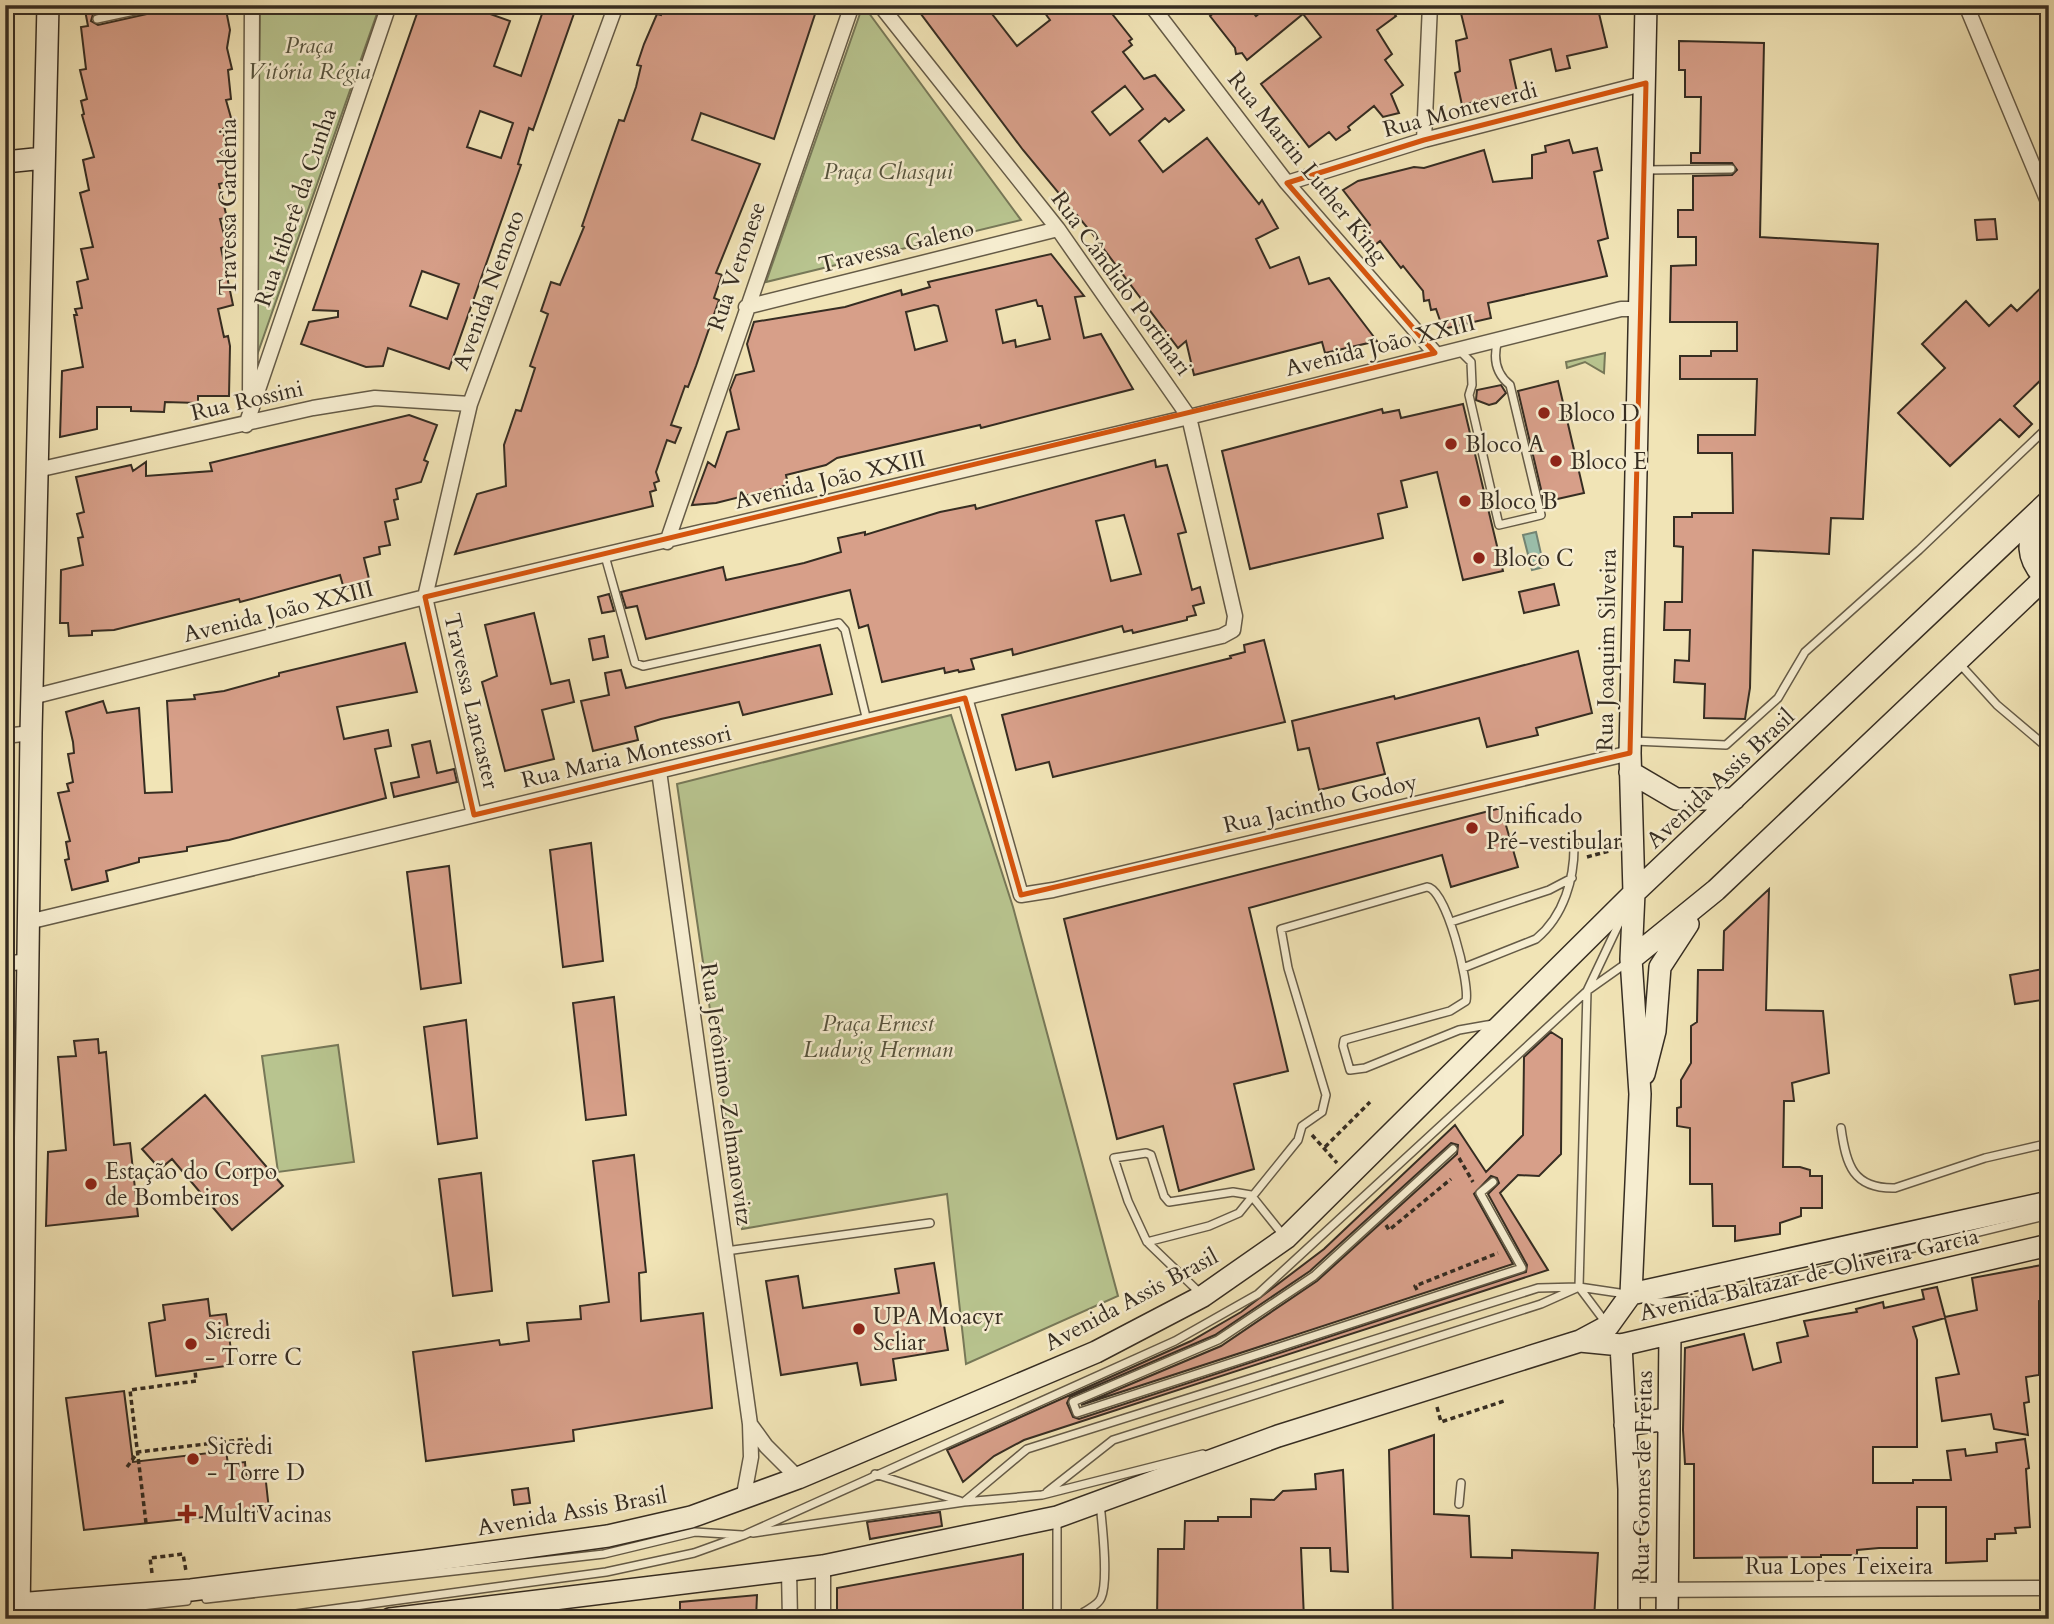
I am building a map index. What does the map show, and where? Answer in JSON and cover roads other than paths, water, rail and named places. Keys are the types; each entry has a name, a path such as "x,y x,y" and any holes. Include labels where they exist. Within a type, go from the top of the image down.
{"main road":[{"path":"16,1612 13,1393 15,1155 28,961 48,5"},
{"name":"Rua Joaquim Silveira","path":"1631,1294 1640,1094 1631,959 1634,892 1630,756 1646,5"},
{"path":"5,163 44,158"},
{"path":"1631,959 1716,890 2047,576 2031,563 2028,542 2044,506"},
{"name":"Avenida Assis Brasil","path":"16,1612 608,1536 691,1517 797,1478 1096,1352 1203,1296 1286,1238 1634,892 2044,506"},
{"path":"1630,756 1676,799 1734,799"},
{"path":"1640,1094 1655,1031 1660,967 1675,938 1716,890"},
{"name":"Avenida Baltazar de Oliveira Garcia","path":"1631,1294 2049,1202"},
{"name":"Avenida Baltazar de Oliveira Garcia","path":"1580,1341 1621,1345 2049,1245"},
{"path":"390,1619 823,1566 1057,1517 1278,1436 1580,1341 1608,1326 1631,1294"},
{"name":"Rua Gomes de Freitas","path":"1667,1619 1670,1334"},
{"name":"Rua Gomes de Freitas","path":"1621,1345 1629,1489 1629,1619"},
{"path":"1625,1425 1660,1420 1669,1427"}],"street":[{"name":"Travessa Gardênia","path":"249,408 252,5"},
{"name":"Rua Itiberê da Cunha","path":"246,425 249,408 388,5"},
{"name":"Avenida Nemoto","path":"425,597 470,404 616,5"},
{"name":"Rua Veronese","path":"667,542 852,5"},
{"name":"Rua Cândido Portinari","path":"880,5 1058,229 1189,417 1235,616 1233,629"},
{"name":"Rua Martin Luther King","path":"1151,5 1287,183 1435,353"},
{"path":"1966,5 2049,204"},
{"path":"1424,140 1428,7"},
{"name":"Rua Monteverdi","path":"1287,183 1424,140 1646,83"},
{"name":"Travessa Galeno","path":"746,307 1058,229"},
{"name":"Avenida João XXIII","path":"32,696 425,597 1189,417 1455,348 1621,309 1638,310"},
{"name":"Rua Rossini","path":"37,470 313,408 375,397 470,404"},
{"name":"Travessa Lancaster","path":"425,597 474,815"},
{"name":"Rua Maria Montessori","path":"28,922 1222,636 1233,629"},
{"name":"Rua Jacintho Godoy","path":"965,698 1020,895 1053,890 1630,756"},
{"path":"5,736 31,733"},
{"name":"Rua Jerônimo Zelmanovitz","path":"659,771 750,1424 751,1457 743,1500"},
{"path":"5,964 28,961"},
{"name":"Rua Jerônimo Zelmanovitz","path":"750,1424 766,1446 797,1478"},
{"path":"822,1619 823,1566"},
{"path":"789,1571 790,1619"},
{"name":"Rua Lopes Teixeira","path":"1629,1590 2049,1588"}],"lane":[{"path":"97,19 162,5"},
{"path":"1643,170 1731,169"},
{"path":"1494,358 1498,339"},
{"path":"1478,343 1494,358 1501,376 1510,385 1541,515 1499,525 1469,395 1472,385 1471,362 1478,343"},
{"path":"1455,348 1471,362"},
{"path":"1630,756 1726,745 1778,698 1805,652 1919,550 2049,426"},
{"path":"605,556 635,663 643,666 839,623 845,630 867,721"},
{"path":"1957,661 1997,705 2049,749"},
{"path":"1463,968 1516,948 1545,932 1555,920 1573,878 1574,842"},
{"path":"1451,922 1549,890 1573,878"},
{"path":"1147,1242 1209,1226 1239,1213 1298,1140 1302,1126 1322,1112 1326,1105 1326,1096 1280,938 1284,927 1430,887 1437,892 1451,922 1468,991 1461,1006 1344,1040 1349,1070 1365,1069 1459,1030 1501,1022"},
{"path":"1621,1345 1578,1287 1587,991 1634,892"},
{"path":"259,1619 606,1572 694,1553 744,1535 874,1474 1175,1341 1258,1294 1587,991 1631,959"},
{"path":"1841,1128 1845,1157 1854,1173 1867,1185 1881,1188 1895,1188 1985,1158 2041,1146 2049,1148"},
{"path":"1453,1149 1314,1276 1218,1340 1073,1402 1076,1413 1522,1268 1480,1193 1493,1182"},
{"path":"1203,1296 1147,1242 1128,1201 1114,1158 1149,1154 1164,1196 1169,1202 1233,1192 1251,1195 1286,1238"},
{"path":"964,1503 1027,1449 1538,1288 1578,1287 1631,1294 1657,1302 1697,1301 2049,1215"},
{"path":"726,1251 930,1223"},
{"path":"1042,1495 1113,1440 1541,1304 1578,1287"},
{"path":"16,1612 604,1554 695,1532 744,1535 964,1503 1042,1495 1278,1436"},
{"path":"874,1474 964,1503"},
{"path":"1459,1504 1461,1483"},
{"path":"1082,1619 1084,1612 1097,1604 1102,1596 1104,1545 1100,1502"},
{"path":"1057,1517 1057,1619"}],"place":[{"name":"Bloco D","path":"1544,413"},
{"name":"Bloco A","path":"1451,444"},
{"name":"Bloco E","path":"1556,461"},
{"name":"Bloco B","path":"1465,501"},
{"name":"Bloco C","path":"1479,558"},
{"name":"Unificado Pré-vestibular","path":"1472,828"},
{"name":"Estação do Corpo de Bombeiros","path":"91,1184"},
{"name":"UPA Moacyr Scliar","path":"859,1329"},
{"name":"Sicredi - Torre C","path":"191,1344"},
{"name":"Sicredi - Torre D","path":"193,1459"},
{"name":"MultiVacinas","path":"187,1514"}],"park label":[{"name":"Praça Vitória Régia","path":"309,58"},
{"name":"Praça Chasqui","path":"888,171"},
{"name":"Praça Ernest Ludwig Herman","path":"878,1036"}]}
